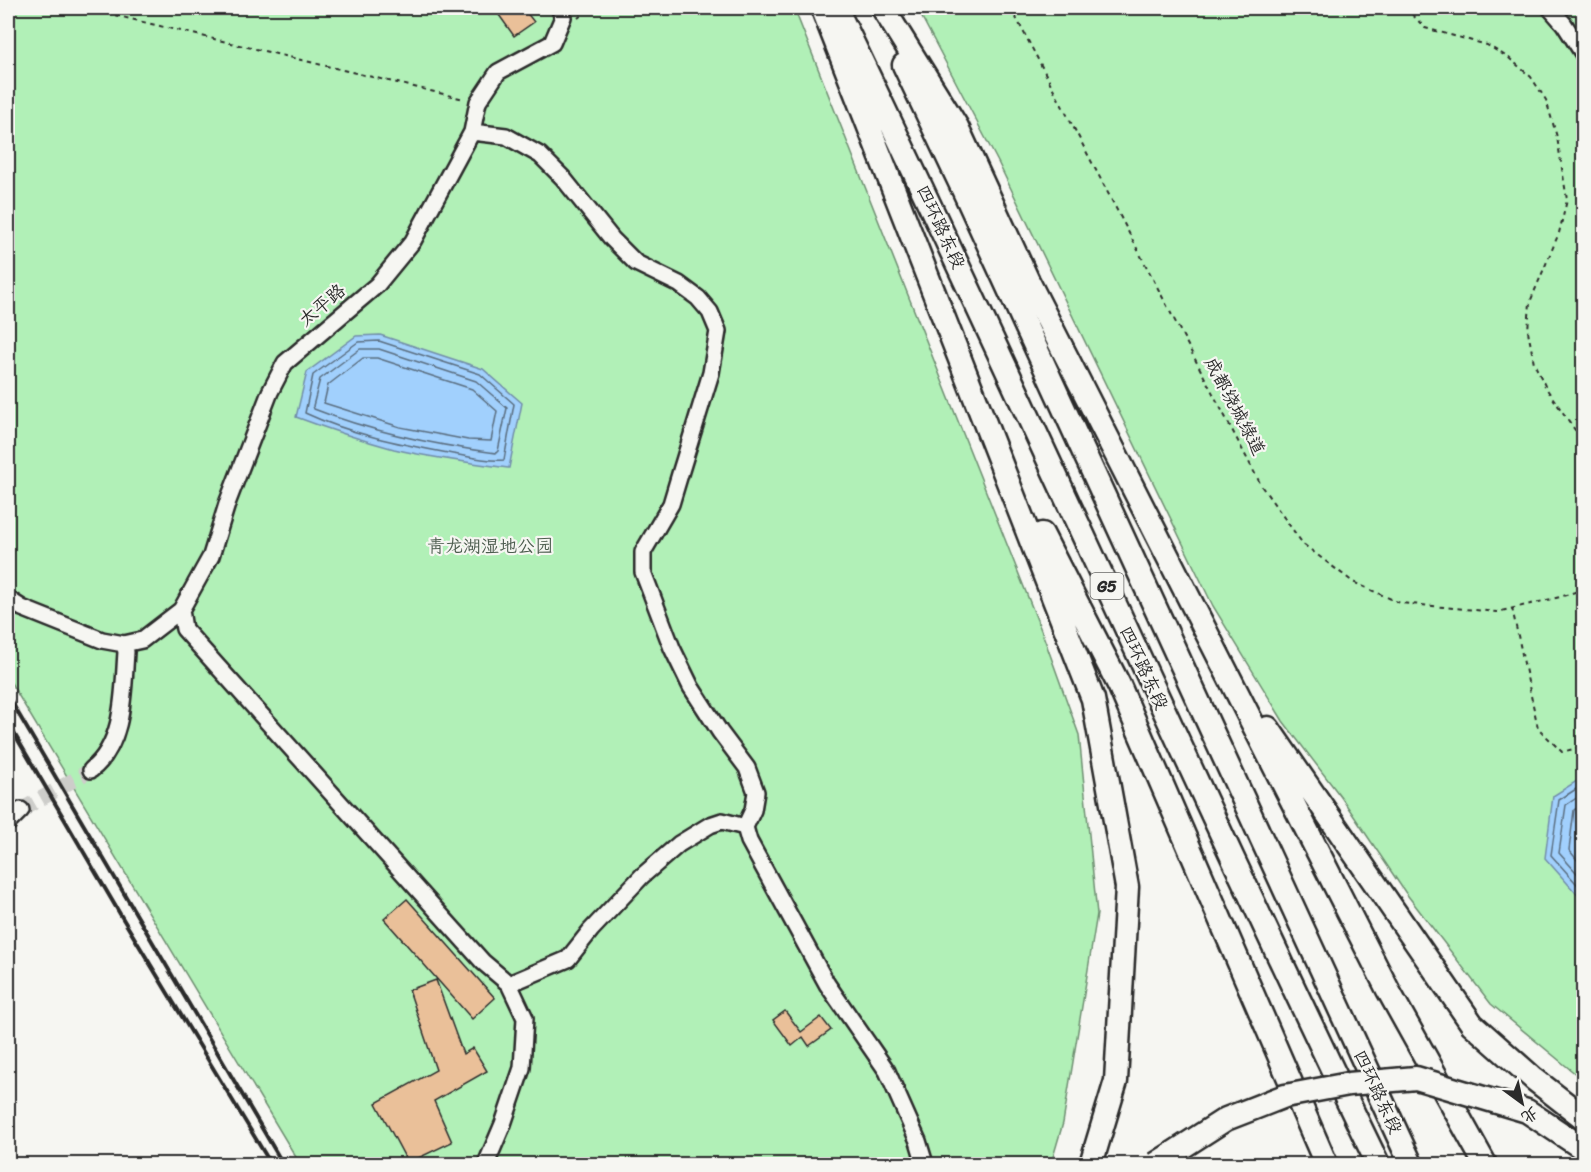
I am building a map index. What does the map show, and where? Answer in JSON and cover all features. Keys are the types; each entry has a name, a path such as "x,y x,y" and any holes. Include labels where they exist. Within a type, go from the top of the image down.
{"highway":[{"path":"822,8 1093,699 1127,887 1116,1081 1091,1164"},
{"name":"四环路东段","path":"836,8 934,212 1288,979 1377,1164"},
{"name":"四环路东段","path":"876,8 962,187 1411,1164"},
{"path":"883,8 957,127 1028,282 1388,990 1485,1164"},
{"path":"981,415 1119,685 1326,1164"},
{"path":"1208,636 1267,726 1472,1024 1534,1079 1584,1118"},
{"path":"1156,1164 1226,1119 1285,1096 1349,1084 1416,1078 1527,1111 1584,1149"}],"street":[{"name":"太平路","path":"124,644 142,640 181,610 211,556 228,501 257,425 285,363 377,285 414,241 472,132 478,102 498,72 552,43 563,17 559,8"},
{"path":"1550,8 1564,24 1584,55"},
{"path":"472,132 506,136 540,155 563,178 612,239 636,263 679,284 698,298 710,312 718,331 711,373 671,504 643,552 643,572 672,648 691,687 747,768 756,792 753,810 745,827 749,841 827,984 887,1071 918,1141 925,1164"},
{"path":"8,599 22,608 102,640 124,644 126,652 122,706 110,750 102,762 91,770"},
{"path":"181,610 184,629 483,962 509,984 525,1018 522,1068 503,1124 486,1164"},
{"path":"8,822 21,810"},
{"path":"509,984 568,959 591,930 642,876 679,844 710,825 722,821 745,827"}],"path":[{"path":"62,8 89,8 478,102"},
{"name":"成都绕城绿道","path":"1011,8 1262,488 1303,544 1353,582 1400,603 1497,612 1584,589"},
{"path":"1406,8 1425,28 1487,45 1509,58 1532,77 1546,99 1557,136 1567,200 1559,233 1530,302 1528,331 1534,363 1546,387 1584,443"},
{"path":"1512,608 1538,728 1562,752 1584,746"}],"green space":[{"name":"青龙湖湿地公园","path":"8,8 794,8 1043,635 1079,735 1097,914 1063,1123 1051,1164 300,1164 8,678"},
{"path":"917,8 1583,8 1583,1080 1491,1004 1405,892 1341,797 1283,721 1213,606 998,162"}],"water":[{"path":"380,335 483,369 522,403 509,468 437,458 394,449 296,417 307,372 356,336"},
{"path":"1583,777 1583,901 1545,858 1553,796"}],"building":[{"path":"494,8 523,8 534,22 514,36"},
{"path":"407,899 495,998 472,1019 384,919"},
{"path":"436,980 463,1054 473,1048 487,1071 434,1101 452,1142 408,1163 376,1103 436,1070 409,990"},
{"path":"785,1011 801,1032 821,1017 831,1030 809,1046 803,1037 792,1046 773,1020"}],"tunnel":[{"path":"21,810 91,770"}],"railway":[{"path":"8,696 283,1164"},
{"path":"8,723 271,1164"}]}
